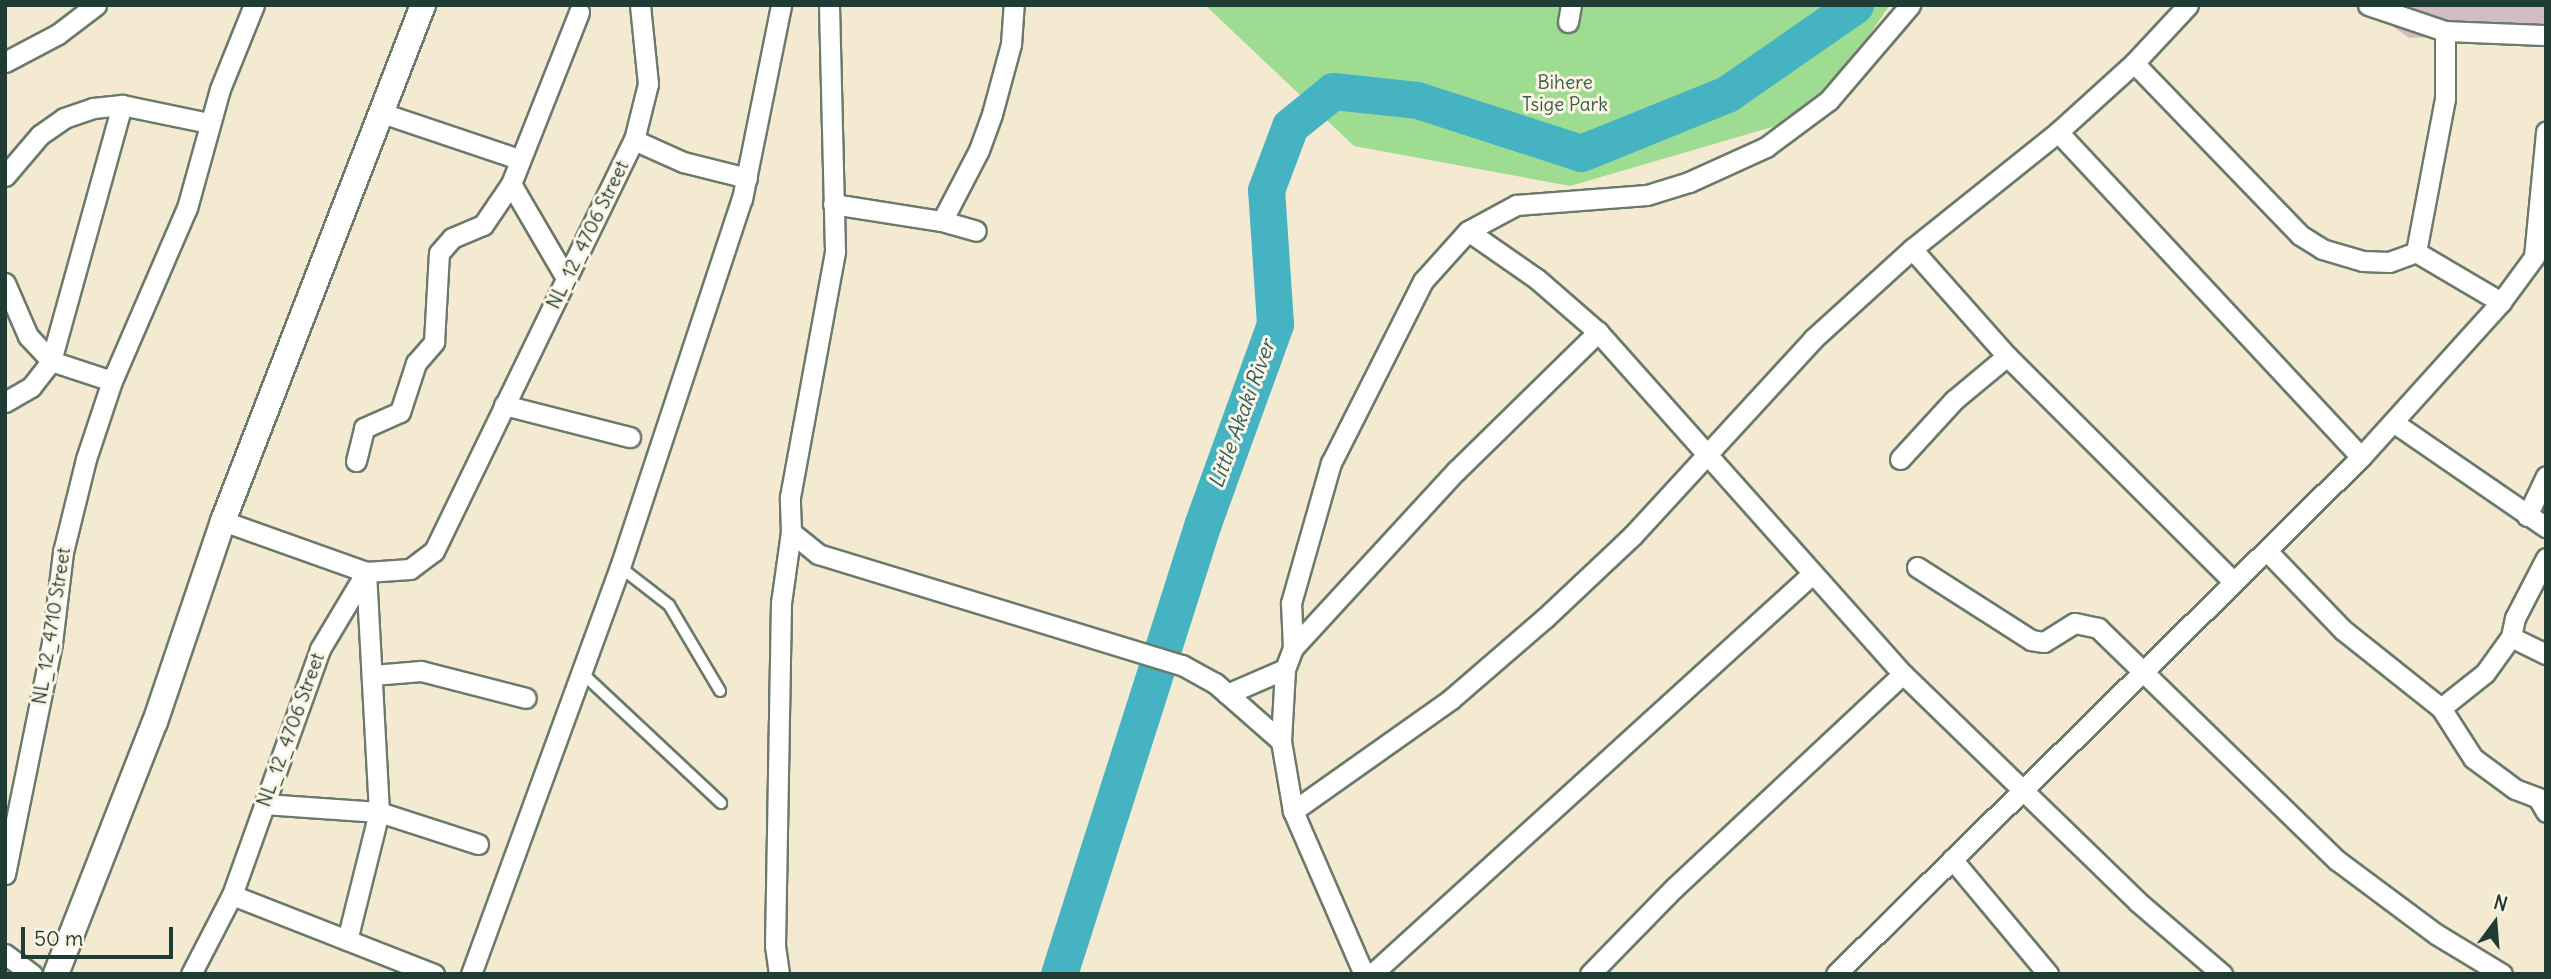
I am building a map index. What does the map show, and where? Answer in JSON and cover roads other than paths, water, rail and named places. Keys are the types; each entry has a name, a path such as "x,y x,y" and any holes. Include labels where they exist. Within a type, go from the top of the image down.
{"street":[{"path":"5,62 58,34 96,5"},
{"name":"NL_12_4710 Street","path":"5,874 52,643 63,552 86,459 112,382 183,218 209,123 254,5"},
{"path":"56,974 155,722 223,521 423,5"},
{"name":"NL_12_4706 Street","path":"223,521 366,572 410,569 434,551 634,140 648,84 640,5"},
{"path":"471,974 579,670 620,566 747,178 781,5"},
{"path":"779,974 775,946 780,603 791,532 790,497 835,251 829,5"},
{"path":"942,221 979,150 992,114 1011,44 1014,5"},
{"path":"1293,648 1291,603 1331,463 1423,281 1468,231 1516,205 1647,195 1689,182 1766,147 1829,100 1910,5"},
{"path":"1293,811 1451,699 1535,627 1633,535 1813,339 1912,249 2057,132 2134,62 2188,5"},
{"path":"2368,5 2445,31 2546,35"},
{"path":"356,461 364,428 400,412 416,363 434,342 439,253 452,238 484,225 511,184 579,12"},
{"path":"2416,252 2445,99 2445,31"},
{"path":"2134,62 2300,235 2322,249 2363,261 2389,262 2416,252"},
{"path":"5,402 32,387 51,361 122,105"},
{"path":"5,176 15,160 64,118 122,105 209,123"},
{"path":"382,113 519,159"},
{"path":"2057,132 2361,457"},
{"path":"1836,974 2361,457 2540,259 2546,132"},
{"name":"NL_12_4706 Street","path":"634,140 701,168 747,178"},
{"path":"511,184 566,278"},
{"path":"833,204 942,221 976,231"},
{"path":"1468,231 1537,279 1598,332 1811,575 1903,674 2020,791 2138,902 2222,974"},
{"path":"1912,249 2007,356 2234,580"},
{"path":"2416,252 2501,302"},
{"path":"5,283 28,336 51,361 112,382"},
{"path":"1364,974 1293,811 1280,741 1285,669 1293,648 1456,471 1598,332"},
{"path":"1900,459 1954,400 2007,356"},
{"path":"504,405 630,438"},
{"path":"2393,422 2546,527"},
{"path":"2527,516 2546,477"},
{"path":"791,532 818,554 1182,665 1227,694 1280,741"},
{"path":"2267,551 2343,630 2441,708 2487,771 2543,799"},
{"path":"2441,708 2485,673 2511,637 2520,606 2546,558"},
{"path":"1917,566 2031,640 2045,642 2075,623 2086,622 2098,628 2338,861 2436,934 2502,974"},
{"path":"347,940 379,811 366,572"},
{"name":"NL_12_4706 Street","path":"191,974 232,895 320,649 366,572"},
{"path":"1371,974 1811,575"},
{"path":"2511,637 2546,654"},
{"path":"1227,694 1285,669"},
{"path":"373,675 421,671 526,698"},
{"path":"1590,974 1674,888 1903,674"},
{"path":"264,804 379,811 478,844"},
{"path":"1952,859 2048,974"},
{"path":"232,895 434,974"},
{"path":"5,954 32,974"}],"lane":[{"path":"620,566 669,605 720,691"},
{"path":"579,670 721,803"}],"waterway":[{"name":"Little Akaki River","path":"1059,974 1203,523 1275,324 1266,190 1290,126 1333,91 1417,100 1581,153 1727,94 1855,5"}],"park label":[{"name":"Bihere Tsige Park","path":"1565,94"}]}
